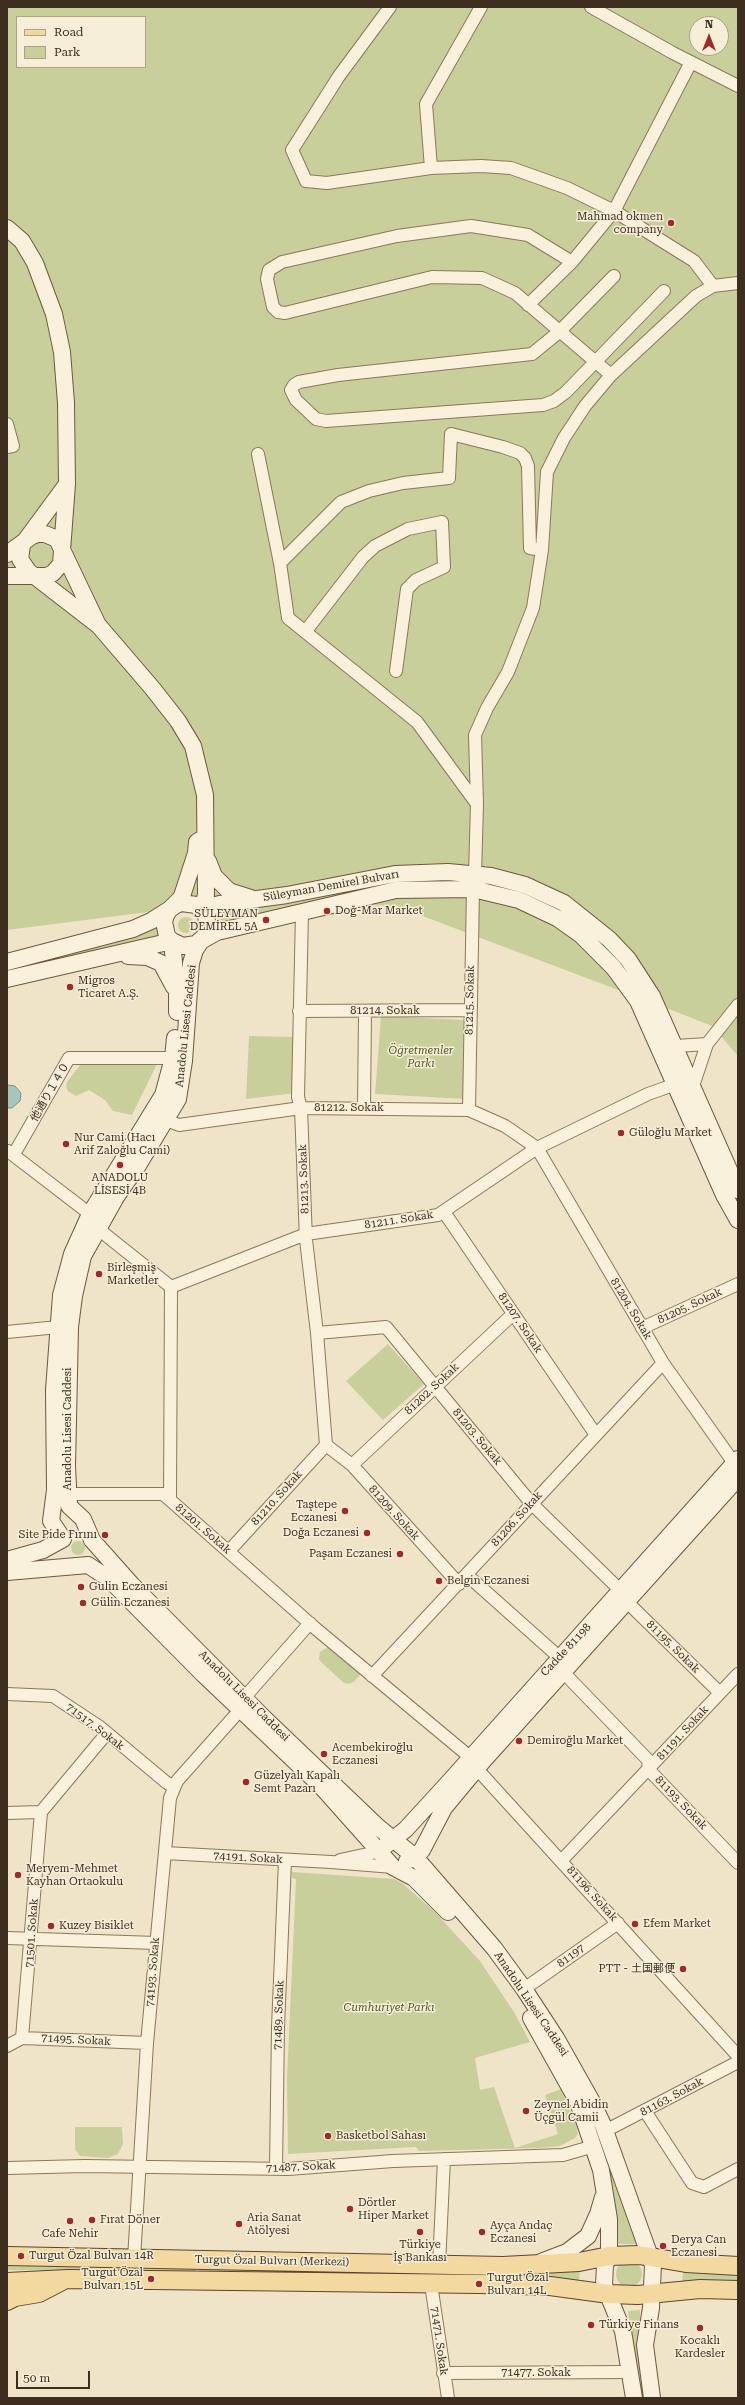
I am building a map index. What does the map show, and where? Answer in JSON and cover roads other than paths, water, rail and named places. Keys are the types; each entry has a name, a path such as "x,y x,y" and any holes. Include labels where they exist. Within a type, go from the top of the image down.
{"main road":[{"path":"7,228 22,241 35,263 54,314 62,352 66,403 67,484 63,551 61,564 58,569 47,576 7,576"},
{"path":"67,484 26,540 20,552 20,559 28,571 99,626 153,689 178,721 193,746 201,770 205,795 207,836 206,895 202,909"},
{"path":"7,554 26,540 38,534 45,534 57,539 99,626"},
{"path":"7,962 132,929 151,921 170,909 176,905 190,902 202,909 208,922 208,929 201,941 190,946 177,945 167,936 164,922 170,909 183,893 196,853 197,842 207,836"},
{"path":"206,854 214,876 229,892 254,900"},
{"name":"Süleyman Demirel Bulvarı","path":"202,909 294,894 395,874 448,872 519,900 557,918 581,935 614,968 638,1001 724,1195 738,1220"},
{"name":"Süleyman Demirel Bulvarı","path":"201,941 217,932 396,890 474,882 524,885 564,903 589,921 628,959 652,996 676,1046 738,1190"},
{"path":"7,979 172,941"},
{"name":"Anadolu Lisesi Caddesi","path":"159,1118 163,1095 173,1058 178,994 172,941"},
{"name":"Anadolu Lisesi Caddesi","path":"63,1539 51,1521 55,1490 54,1390 61,1295 72,1254 159,1118 178,1099 184,1061 192,963 195,950 201,941"},
{"path":"111,955 147,957 161,963 178,994"},
{"name":"Anadolu Lisesi Caddesi","path":"94,1221 83,1257 70,1327 68,1494 70,1506 83,1519 92,1540 242,1704 365,1834 377,1852 393,1867 414,1878 437,1900 496,1967 522,2005 564,2075 578,2102 601,2170 605,2185 609,2219 609,2256 605,2265 604,2285 609,2294 624,2335 634,2398"},
{"name":"Cadde 81198","path":"377,1852 406,1829 473,1763 737,1471"},
{"path":"7,1560 43,1550 63,1539 70,1532 80,1531 92,1540 94,1545 92,1556 83,1564 7,1572"},
{"path":"63,1539 61,1544 62,1556 71,1563 77,1564"},
{"name":"Anadolu Lisesi Caddesi","path":"77,1564 88,1565 108,1578 242,1704 415,1857 494,1948 524,1990 571,2064 605,2131 651,2257 653,2265 645,2345 652,2398"},
{"name":"Cadde 81198","path":"415,1857 422,1850 444,1808 473,1763"},
{"path":"393,1867 415,1857"},
{"path":"536,2264 567,2252 588,2236 598,2214 605,2185"},
{"name":"Turgut Özal Bulvarı (Merkezi)","path":"12,2257 439,2265 579,2262 609,2256 639,2255 686,2263 738,2266"},
{"path":"7,2273 68,2278"},
{"path":"7,2282 68,2278"},
{"path":"7,2301 15,2297 38,2293 68,2278"},
{"name":"Turgut Özal Bulvarı (Merkezi)","path":"68,2278 550,2286 609,2294 651,2294 700,2289 738,2290"}],"street":[{"path":"390,7 339,76 292,150 306,182 314,184 431,168 481,166 511,168 567,188 614,211 694,261 713,286 738,283"},
{"path":"431,168 426,104 481,7"},
{"path":"591,7 690,62 738,86"},
{"path":"528,305 572,262 614,211 690,62"},
{"path":"572,262 528,235 471,226 397,236 282,262 269,270 267,279 273,307 278,312 285,313 432,277 482,278 515,293 611,375"},
{"path":"614,276 559,332 532,354 338,375 299,382 294,385 291,390 296,400 316,419 326,421 536,405 554,401 566,392 664,290"},
{"name":"81215. Sokak","path":"469,1110 470,1010 477,804 475,735 487,708 508,672 533,608 542,550 548,472 564,438 585,406 611,375 696,296 713,286"},
{"path":"7,424 12,446 7,447"},
{"path":"280,563 341,502 370,491 403,483 449,478 452,434 503,447 520,453 525,458 528,466 530,548 542,550"},
{"path":"258,454 280,563 288,618 417,722 477,804"},
{"path":"305,632 363,557 375,546 408,529 442,522 444,567 416,580 407,589 396,671"},
{"name":"81213. Sokak","path":"302,912 298,1098 301,1108 306,1234 317,1333 326,1445"},
{"path":"693,1086 707,1044 738,1005"},
{"name":"81214. Sokak","path":"299,1011 365,1012 470,1010"},
{"path":"364,1108 365,1012"},
{"path":"676,1046 707,1044"},
{"name":"他通り１４０","path":"11,1153 69,1058 173,1058"},
{"name":"81211. Sokak","path":"171,1287 306,1234 438,1215 537,1148 648,1094 676,1084"},
{"name":"81212. Sokak","path":"159,1118 179,1125 301,1108 469,1110 505,1126 537,1148"},
{"name":"81204. Sokak","path":"537,1148 663,1363 737,1471"},
{"path":"11,1153 171,1287"},
{"name":"81207. Sokak","path":"444,1212 596,1435"},
{"name":"81205. Sokak","path":"642,1328 738,1284"},
{"name":"81201. Sokak","path":"171,1287 170,1500 473,1763"},
{"name":"81202. Sokak","path":"352,1465 513,1314"},
{"path":"7,1332 58,1327"},
{"name":"81203. Sokak","path":"317,1333 386,1328 531,1503 623,1596"},
{"name":"81206. Sokak","path":"372,1676 463,1580 531,1503 663,1363"},
{"name":"81209. Sokak","path":"326,1445 352,1465 463,1580"},
{"name":"81210. Sokak","path":"229,1551 283,1490 326,1445"},
{"path":"68,1494 163,1494 170,1500"},
{"path":"463,1580 561,1665"},
{"name":"81195. Sokak","path":"623,1596 720,1693"},
{"name":"74193. Sokak","path":"134,2259 147,2043 170,1798 174,1786 310,1623"},
{"name":"81193. Sokak","path":"561,1665 648,1760 649,1770 738,1863"},
{"name":"81191. Sokak","path":"562,1860 649,1770 738,1674"},
{"name":"71517. Sokak","path":"7,1694 53,1696 106,1733 168,1783 174,1786"},
{"path":"7,1813 41,1812 106,1733"},
{"name":"81196. Sokak","path":"473,1763 738,2056"},
{"name":"71501. Sokak","path":"22,2038 41,1812"},
{"path":"331,1862 377,1852"},
{"name":"74191. Sokak","path":"165,1853 286,1861 331,1862"},
{"name":"71489. Sokak","path":"276,2169 278,2027 286,1861"},
{"path":"331,1862 393,1867"},
{"name":"81197","path":"524,1990 618,1923"},
{"path":"7,1938 156,1943"},
{"path":"7,2046 22,2038"},
{"name":"71495. Sokak","path":"22,2038 147,2043"},
{"name":"81163. Sokak","path":"605,2131 738,2062"},
{"path":"645,2111 692,2183 704,2187 738,2169"},
{"name":"71487. Sokak","path":"7,2168 139,2166 276,2169 444,2159 563,2155 594,2146"},
{"path":"439,2265 444,2159"},
{"name":"71471. Sokak","path":"431,2284 443,2373 448,2398"},
{"name":"71477. Sokak","path":"443,2373 629,2372"}],"water":[{"path":"7,1085 15,1086 21,1093 20,1101 12,1108 7,1108"}],"place":[{"name":"Mahmad okmen company","path":"671,223"},
{"name":"Doğ-Mar Market","path":"327,911"},
{"name":"SÜLEYMAN DEMİREL 5A","path":"266,920"},
{"name":"Migros Ticaret A.Ş.","path":"70,987"},
{"name":"Güloğlu Market","path":"621,1133"},
{"name":"Nur Cami (Hacı Arif Zaloğlu Cami)","path":"66,1144"},
{"name":"ANADOLU LİSESİ 4B","path":"120,1165"},
{"name":"Birleşmiş Marketler","path":"99,1274"},
{"name":"Taştepe Eczanesi","path":"345,1511"},
{"name":"Doğa Eczanesi","path":"367,1533"},
{"name":"Site Pide Fırını","path":"105,1535"},
{"name":"Paşam Eczanesi","path":"400,1554"},
{"name":"Belgin Eczanesi","path":"439,1581"},
{"name":"Gulin Eczanesi","path":"81,1587"},
{"name":"Gülin Eczanesi","path":"83,1603"},
{"name":"Demiroğlu Market","path":"519,1741"},
{"name":"Acembekiroğlu Eczanesi","path":"324,1754"},
{"name":"Güzelyalı Kapalı Semt Pazarı","path":"246,1782"},
{"name":"Meryem-Mehmet Kayhan Ortaokulu","path":"18,1875"},
{"name":"Efem Market","path":"635,1924"},
{"name":"Kuzey Bisiklet","path":"51,1926"},
{"name":"PTT - 土国郵便","path":"683,1969"},
{"name":"Zeynel Abidin Üçgül Camii","path":"526,2111"},
{"name":"Basketbol Sahası","path":"328,2136"},
{"name":"Dörtler Hiper Market","path":"350,2209"},
{"name":"Fırat Döner","path":"92,2220"},
{"name":"Cafe Nehir","path":"70,2221"},
{"name":"Aria Sanat Atölyesi","path":"239,2224"},
{"name":"Türkiye İş Bankası","path":"420,2232"},
{"name":"Ayça Andaç Eczanesi","path":"482,2232"},
{"name":"Derya Can Eczanesi","path":"663,2246"},
{"name":"Turgut Özal Bulvarı 14R","path":"21,2256"},
{"name":"Turgut Özal Bulvarı 15L","path":"151,2279"},
{"name":"Turgut Özal Bulvarı 14L","path":"479,2284"},
{"name":"Türkiye Finans","path":"591,2325"},
{"name":"Kocaklı Kardesler","path":"700,2328"}],"park label":[{"name":"Öğretmenler Parkı","path":"421,1057"},
{"name":"Cumhuriyet Parkı","path":"389,2008"}]}
